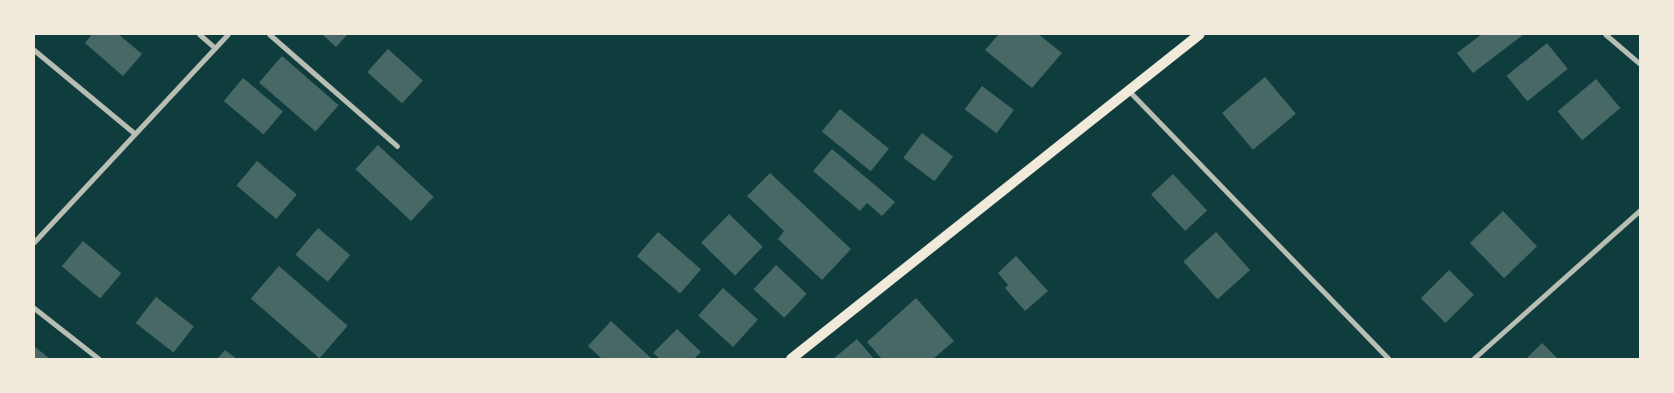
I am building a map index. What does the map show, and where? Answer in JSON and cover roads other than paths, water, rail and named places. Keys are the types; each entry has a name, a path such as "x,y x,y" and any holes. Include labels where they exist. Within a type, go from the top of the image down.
{"main road":[{"path":"791,359 1200,34"}],"street":[{"path":"199,34 215,48"},
{"path":"34,242 228,34"},
{"path":"269,34 397,146"},
{"path":"1605,34 1640,64"},
{"path":"34,50 134,133"},
{"path":"1129,91 1389,359"},
{"path":"1473,359 1640,210"},
{"path":"34,308 99,359"}]}
